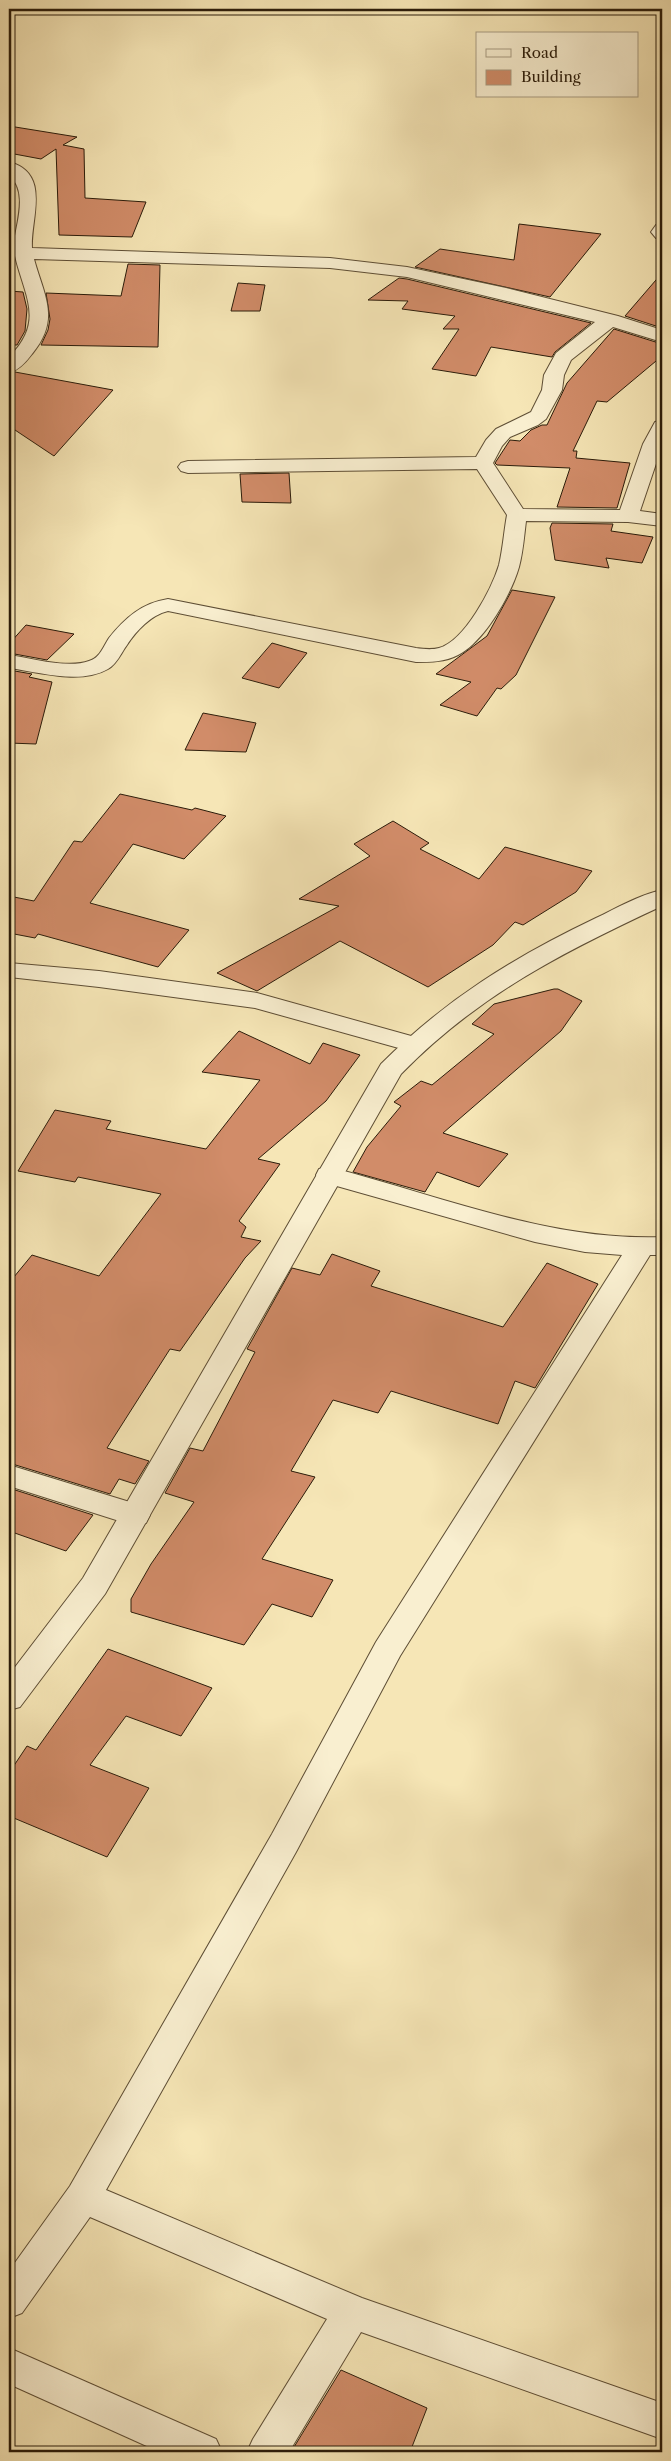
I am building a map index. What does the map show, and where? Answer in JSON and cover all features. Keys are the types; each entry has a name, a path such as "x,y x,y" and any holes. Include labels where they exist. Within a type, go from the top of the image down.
{"street":[{"path":"9,167 15,171 26,185 30,204 16,250 40,320 36,332 22,356 9,367"},
{"path":"662,229 660,232 662,234"},
{"path":"16,250 330,263 416,274 500,292 611,320 662,336"},
{"path":"483,463 492,444 503,433 531,421 538,415 552,390 554,375 562,357 578,347 598,328 611,320"},
{"path":"628,516 653,444 662,426"},
{"path":"188,467 483,463"},
{"path":"9,662 66,668 99,666 106,661 117,643 134,624 152,609 168,605 416,655 435,655 448,652 461,644 480,622 507,572 517,515 483,463"},
{"path":"517,515 628,516 662,520"},
{"path":"9,1698 94,1586 390,1070 413,1044 451,1011 560,944 662,897"},
{"path":"9,970 99,979 257,1001 413,1044"},
{"path":"9,2301 83,2197 284,1843 387,1650 652,1247 570,1242 524,1232 330,1175"},
{"path":"9,1475 135,1515"},
{"path":"83,2197 352,2312 662,2421"},
{"path":"267,2452 352,2312"},
{"path":"9,2365 202,2452"}],"building":[{"path":"9,126 77,137 63,145 84,149 85,198 146,202 132,237 59,235 56,149 41,159 9,153"},
{"path":"519,224 601,234 550,297 415,267 440,249 514,260"},
{"path":"128,264 160,265 158,347 41,345 48,330 50,319 46,293 121,296"},
{"path":"662,273 662,328 625,316"},
{"path":"399,278 591,323 555,352 552,357 491,347 476,376 432,369 459,329 443,329 455,316 402,309 408,301 368,300"},
{"path":"238,283 265,285 260,311 231,311"},
{"path":"9,291 23,292 27,309 25,331 17,345 9,345"},
{"path":"614,329 662,344 662,356 607,402 597,401 573,451 577,451 576,458 630,463 617,508 557,507 570,468 497,465 495,463 510,440 520,441 531,430 547,425 567,383"},
{"path":"15,372 113,390 54,456 9,426 9,375"},
{"path":"289,473 291,503 242,502 240,474"},
{"path":"552,523 613,524 611,531 653,537 642,563 606,558 609,568 555,560 550,528"},
{"path":"512,590 555,597 516,675 501,689 497,688 477,716 440,705 471,682 436,674 487,636"},
{"path":"26,625 74,634 47,660 9,653 9,644"},
{"path":"272,643 307,653 279,688 242,678"},
{"path":"9,670 32,674 29,677 52,682 36,744 9,743"},
{"path":"203,713 256,723 246,752 185,750"},
{"path":"120,794 192,810 195,808 226,816 184,859 133,844 90,903 189,930 158,967 38,934 35,938 9,933 9,896 34,901 74,841 82,842"},
{"path":"393,821 429,843 420,849 479,879 505,847 592,871 576,892 523,925 515,922 493,945 428,987 340,941 257,991 217,973 339,906 299,899 370,856 354,844"},
{"path":"558,989 582,1001 561,1031 443,1133 508,1154 479,1187 437,1172 425,1192 353,1172 367,1147 401,1106 394,1102 421,1081 432,1085 494,1034 472,1024 494,1004"},
{"path":"239,1031 310,1064 323,1043 360,1055 326,1101 258,1159 280,1164 239,1221 246,1227 241,1237 261,1241 245,1258 180,1351 170,1349 107,1448 149,1461 135,1484 119,1479 110,1494 9,1463 9,1283 32,1255 99,1276 161,1194 78,1177 75,1182 18,1171 55,1110 111,1121 106,1129 206,1149 260,1080 202,1072"},
{"path":"332,1254 380,1271 371,1286 503,1327 547,1263 598,1284 535,1388 515,1381 498,1424 391,1391 378,1413 333,1400 291,1471 315,1477 262,1559 333,1580 312,1617 272,1604 244,1645 131,1612 131,1599 151,1564 194,1502 165,1493 190,1448 203,1451 255,1352 247,1349 292,1268 320,1275"},
{"path":"9,1488 93,1515 66,1551 9,1531"},
{"path":"108,1649 212,1688 181,1736 126,1716 90,1765 149,1788 107,1857 9,1816 9,1773 27,1746 36,1750"},
{"path":"341,2370 427,2408 410,2452 291,2452"}]}
